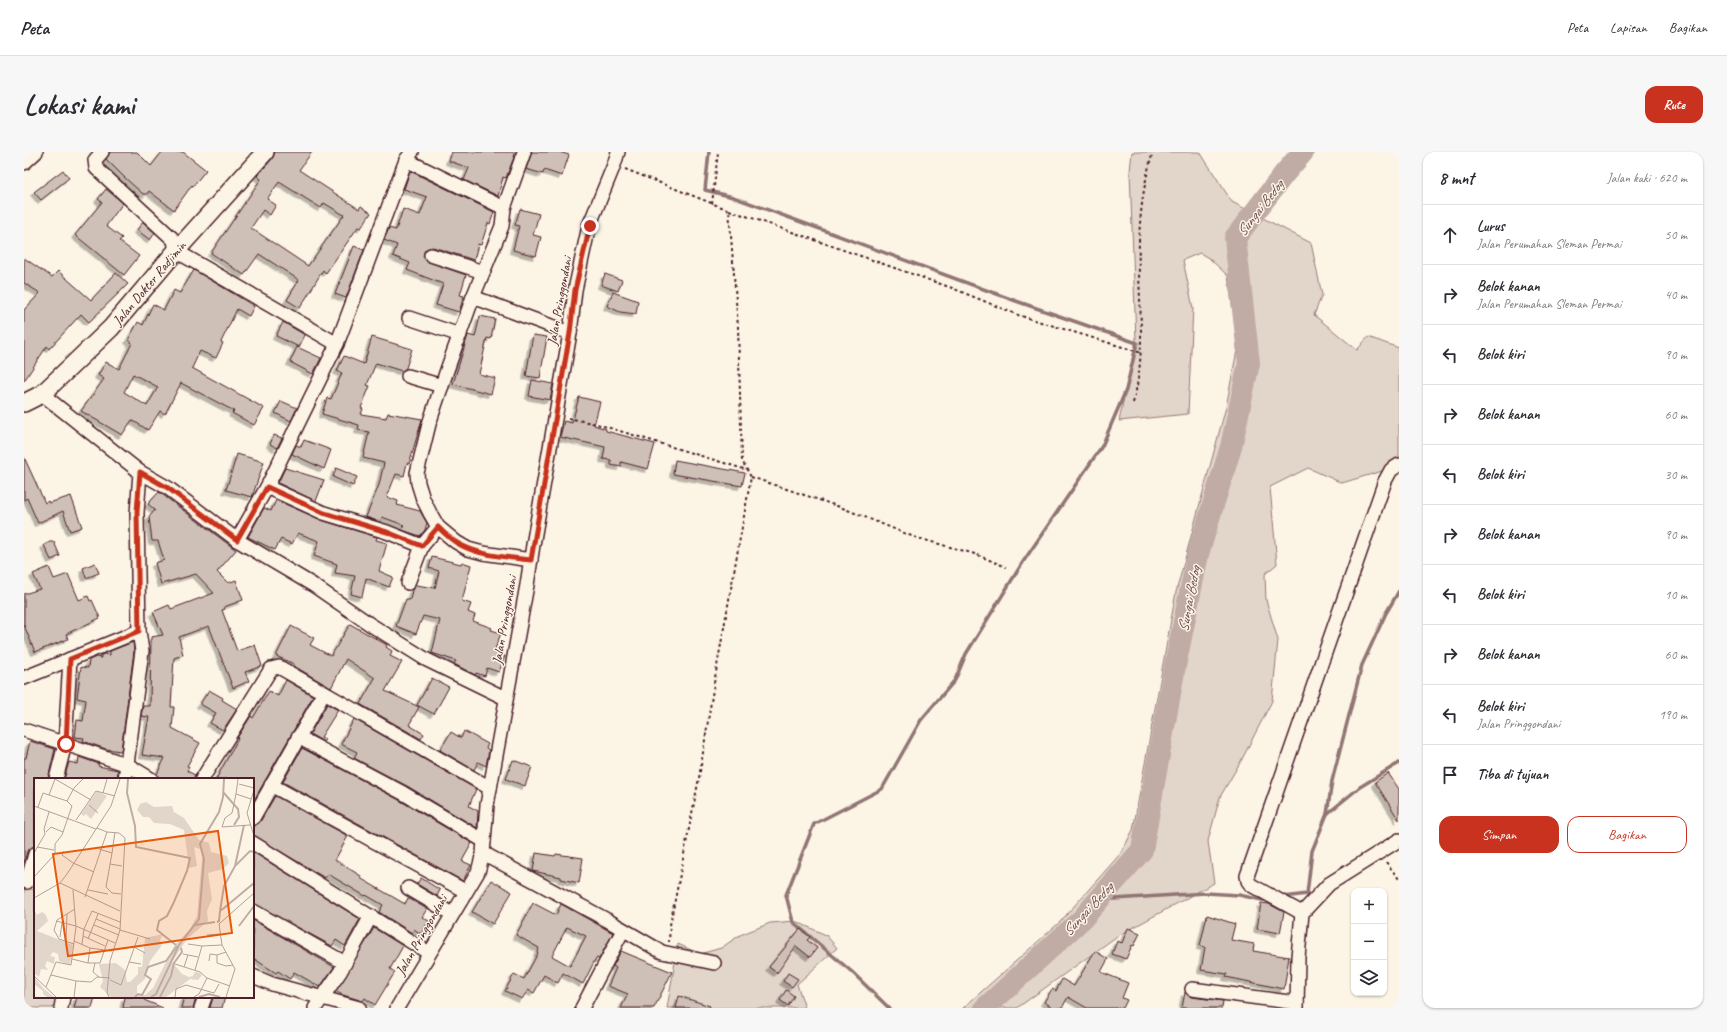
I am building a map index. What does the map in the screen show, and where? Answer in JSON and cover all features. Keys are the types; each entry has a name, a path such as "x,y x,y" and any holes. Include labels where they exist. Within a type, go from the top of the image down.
{"main road":[{"name":"Jalan Dokter Radjimin","path":"24,403 42,394 111,328 176,251 265,152"}],"street":[{"path":"24,163 36,152"},
{"path":"102,152 95,160 96,168 174,240 176,251 337,344"},
{"path":"524,152 504,208 502,226 473,297 429,424 417,473 418,483 423,499 438,527 456,542 468,549 483,553 531,560"},
{"name":"Jalan Pringgondani","path":"397,1008 428,953 478,872 484,847 490,788 505,698 521,623 570,333 575,290 590,226 618,152"},
{"path":"237,540 267,487 337,344 409,156 504,208"},
{"path":"431,255 483,272"},
{"path":"473,297 570,333"},
{"path":"409,318 460,335"},
{"path":"408,376 442,386"},
{"path":"42,394 140,472 168,488 237,540 313,585 371,625 427,660 505,698"},
{"path":"1302,913 1252,885 1248,881 1247,876 1386,481 1392,470 1399,465"},
{"path":"126,778 142,651 139,631 137,512 140,472"},
{"path":"267,487 324,513 387,532 422,546"},
{"path":"408,583 422,546 438,527"},
{"path":"24,678 139,631"},
{"path":"56,778 66,744 70,659"},
{"path":"203,778 271,669 279,667 490,788"},
{"path":"254,816 324,693"},
{"path":"24,730 128,765 149,778"},
{"path":"298,737 403,793 484,847 662,952 714,963"},
{"path":"271,785 465,891"},
{"path":"1192,990 1297,1005 1298,957 1302,913 1329,884 1399,840"},
{"path":"254,844 428,953"},
{"path":"29,883 34,859"},
{"path":"408,888 452,914"},
{"path":"254,912 345,963"},
{"path":"318,1003 345,963 371,916"},
{"path":"582,1008 623,930"},
{"path":"254,976 318,1003 359,1008"},
{"path":"61,1008 63,998"},
{"path":"201,1008 205,998"}],"path":[{"path":"712,204 718,152"},
{"path":"1133,403 1139,380 1142,353 1139,242 1146,172 1153,152"},
{"path":"614,165 712,204 952,288 1018,315 1142,353"},
{"path":"669,954 670,925 699,778 714,683 751,477 742,460 738,327 729,210"},
{"path":"555,415 596,424 747,470"},
{"path":"751,477 840,507 914,537 975,554 1006,567"},
{"path":"1379,852 1399,879"}],"shaded area":[{"path":"1132,152 1200,152 1232,202 1311,243 1322,295 1314,315 1357,350 1368,337 1399,348 1399,466 1342,483 1308,468 1270,487 1277,564 1265,574 1266,600 1278,640 1272,701 1241,761 1220,797 1208,841 1214,883 1116,937 1017,1008 963,1008 1060,922 1121,853 1133,830 1176,592 1226,407 1238,345 1228,276 1210,259 1200,253 1183,260 1193,308 1188,414 1119,421 1136,341 1130,171"},
{"path":"24,885 34,890 34,998 61,998 58,1008 24,1008"},
{"path":"795,921 826,935 837,948 797,984 805,1008 667,1008 678,944 700,954 721,948 740,935 770,923"}],"building":[{"path":"110,152 137,152 151,166 162,152 183,152 206,170 193,186 192,185 174,210 149,191 147,194 143,194 124,177 106,159"},
{"path":"275,152 312,152 299,170 359,209 361,206 371,213 361,228 358,227 326,273 323,270 300,308 287,300 299,280 259,254 244,275 211,253 261,179 257,176 272,159","holes":["279,182 321,208 324,203 344,215 308,266 251,228 263,210 270,215 276,205 267,199"]},
{"path":"452,152 516,152 506,178 503,177 498,196 464,180 469,168 449,161"},
{"path":"532,152 559,152 569,155 562,176 544,170 543,174 526,169"},
{"path":"63,170 69,178 41,200 34,192"},
{"path":"410,171 494,212 490,224 488,223 481,245 478,244 474,260 433,247 426,249 424,252 423,257 428,262 466,275 460,295 464,296 459,312 436,305 443,284 407,270 410,263 393,256 397,245 384,240 389,228 396,230 403,209 420,215 427,197 404,189"},
{"path":"106,189 123,203 106,226 122,238 119,241 139,256 124,275 75,235 102,202 98,199"},
{"path":"520,209 539,214 533,235 541,237 536,256 513,250 519,226 515,225"},
{"path":"143,222 155,233 150,240 137,230"},
{"path":"354,246 364,250 346,298 335,294"},
{"path":"24,258 52,277 58,271 91,300 116,273 128,284 89,322 81,314 49,349 47,346 24,381 24,310 40,293 24,283"},
{"path":"194,270 254,306 249,316 237,309 221,342 223,343 216,358 200,351 192,368 264,408 254,425 232,413 234,411 181,383 165,414 160,411 148,430 132,420 122,435 81,411 104,379 98,375 106,362 119,369 132,343 128,340 138,322 143,325 153,304 164,310 174,290 180,293","holes":["133,374 158,387 147,406 124,392"]},
{"path":"605,274 622,280 618,291 601,285"},
{"path":"613,292 638,301 636,314 620,312 607,306"},
{"path":"480,316 495,319 491,339 487,338 479,374 495,378 491,394 453,384 468,335 475,337"},
{"path":"283,322 305,335 299,347 276,336"},
{"path":"533,335 547,337 540,378 526,376"},
{"path":"372,337 412,349 406,368 402,371 376,363 367,385 370,386 361,408 363,409 361,414 386,418 388,413 422,419 404,476 396,474 387,497 398,501 397,505 420,511 427,523 425,530 420,536 402,530 404,525 382,517 380,522 366,517 379,485 384,463 363,458 369,432 358,430 359,425 322,414 327,398 331,399 342,373 337,371 344,356 364,364"},
{"path":"297,347 321,358 313,374 290,362"},
{"path":"532,380 553,384 550,400 529,396"},
{"path":"579,397 600,402 594,425 606,429 606,431 655,444 648,469 621,462 621,467 611,465 611,460 603,459 605,447 560,437 564,421 572,423"},
{"path":"281,401 297,408 291,421 275,413"},
{"path":"274,435 282,438 277,448 270,444"},
{"path":"304,440 331,450 324,469 292,454 296,445 301,447"},
{"path":"237,454 264,462 252,497 226,490"},
{"path":"24,457 45,503 71,496 82,527 70,531 63,511 38,523 27,498 24,500"},
{"path":"675,460 745,473 742,486 673,474"},
{"path":"285,468 324,480 316,501 278,483"},
{"path":"336,468 357,477 353,486 333,477"},
{"path":"159,492 236,550 217,572 228,583 236,580 243,600 224,607 225,609 222,610 237,651 255,645 262,666 245,672 249,681 233,688 209,626 179,637 183,655 174,658 171,707 174,707 172,728 200,743 187,766 189,767 187,771 195,775 194,778 159,778 157,774 165,758 142,755 149,717 141,716 143,706 150,706 151,637 163,635 153,612 169,605 171,609 214,593 196,574 161,584 155,563 164,560 158,541 152,541 149,517 155,510 148,504"},
{"path":"276,500 321,520 377,537 376,540 387,543 379,571 393,577 389,587 366,578 362,597 351,594 355,576 335,573 337,564 314,556 319,541 298,533 292,544 281,539 275,550 248,537 264,508 271,511"},
{"path":"54,542 60,556 51,560 44,545"},
{"path":"432,557 471,565 462,601 471,604 468,612 475,615 473,621 501,633 494,652 505,656 499,672 487,668 485,676 476,673 475,675 454,664 456,661 432,653 440,620 423,616 416,634 396,626 406,599 410,600 412,590 416,585 435,588 439,571 429,568"},
{"path":"95,563 99,573 86,578 83,568"},
{"path":"49,567 54,579 68,574 79,600 88,596 90,601 92,600 100,618 66,634 68,639 35,652 24,625 24,594 40,589 33,574"},
{"path":"350,624 387,645 386,647 392,651 390,656 402,662 385,691 419,707 409,725 424,734 421,739 360,704 375,678 346,659 331,688 294,666 294,664 276,656 291,626 314,638 310,645 331,656"},
{"path":"133,642 134,651 121,751 106,749 83,741 84,738 75,737 77,720 83,721 86,700 77,698 81,667 88,668 89,660 96,657 101,658 101,655 104,654 110,655 110,651"},
{"path":"432,678 449,687 434,714 417,705"},
{"path":"286,680 313,696 254,800 254,778 217,778 238,739 237,738 251,716 253,718 269,691 278,696"},
{"path":"209,690 223,698 222,700 237,709 223,730 210,723 216,713 200,704"},
{"path":"327,704 338,710 321,737 325,739 324,742 310,734"},
{"path":"354,719 476,789 469,806 478,811 477,828 407,786 354,758 357,752 341,744"},
{"path":"464,731 488,744 486,748 489,750 486,766 478,762 474,770 440,750 451,732 461,738"},
{"path":"30,741 55,749 48,778 34,778 34,846 27,851 24,863 24,758 26,758"},
{"path":"302,748 399,800 472,843 462,861 471,865 463,881 283,782"},
{"path":"79,757 99,764 98,766 118,770 117,778 64,778 69,762 78,764"},
{"path":"513,760 532,767 525,786 506,779"},
{"path":"1388,773 1399,789 1399,820 1375,782"},
{"path":"275,796 348,836 335,860 361,876 360,878 405,904 408,898 427,909 422,917 429,921 421,934 414,929 412,933 379,912 383,905 328,874 325,878 254,836 254,825 260,822"},
{"path":"254,853 360,919 345,946 336,940 332,946 254,904"},
{"path":"536,853 583,858 579,883 561,879 561,877 533,871"},
{"path":"421,878 440,890 437,896 417,884"},
{"path":"491,880 512,892 493,924 472,912"},
{"path":"533,903 556,915 561,904 613,933 599,959 596,958 583,984 563,973 558,983 544,975 534,993 528,990 522,999 505,991 514,974 524,979 538,953 539,948 516,935","holes":["567,927 586,936 570,966 552,956"]},
{"path":"1261,903 1269,904 1284,912 1280,933 1257,929"},
{"path":"1207,915 1235,924 1231,940 1254,944 1253,951 1289,957 1284,989 1226,977 1227,974 1201,970 1205,947 1200,946"},
{"path":"254,921 334,967 320,987 294,972 290,979 278,971 276,973 254,959"},
{"path":"374,928 403,946 390,969 395,972 375,1005 365,998 363,1001 343,995 336,991"},
{"path":"1128,928 1140,933 1134,946 1132,945 1126,959 1112,954 1117,941 1122,943"},
{"path":"800,929 810,937 807,940 817,948 810,957 796,946 777,973 769,967"},
{"path":"621,951 672,972 654,1008 621,1008 628,994 608,986 616,968 613,966"},
{"path":"1095,951 1108,959 1101,972 1128,983 1122,998 1127,1000 1123,1008 1087,1008 1068,997 1062,1008 1054,1008 1044,1002 1052,989 1056,991 1062,979 1074,986"},
{"path":"788,973 798,979 792,987 783,981"},
{"path":"786,990 794,996 788,1006 780,1000"},
{"path":"1185,992 1191,997 1223,1001 1222,1008 1182,1008"},
{"path":"679,996 710,1006 709,1008 676,1008"},
{"path":"77,998 95,998 92,1008 74,1008"},
{"path":"125,998 145,998 144,1000 163,1008 123,1008"},
{"path":"184,998 196,998 193,1008 181,1008"},
{"path":"213,998 225,998 222,1008 210,1008"}],"waterway":[{"path":"709,152 705,190 733,197 1016,301 1137,343 1126,390 1102,446 1023,562 966,654 955,680 921,720 882,789 814,824 786,895 793,922 852,972 889,1008"},
{"name":"Sungai Bedog","path":"985,1008 1082,919 1142,850 1174,671 1198,554 1231,447 1249,363 1235,238 1284,174 1303,152"},
{"path":"1327,814 1332,781 1362,665 1386,613 1399,591"},
{"path":"1284,897 1307,894 1312,851 1327,814 1360,787 1399,763"},
{"path":"1099,900 1206,893 1239,895 1268,900"}],"route":[{"path":"66,744 70,659 139,631 140,613 137,494 140,472 168,488 237,540 267,487 324,513 387,532 422,546 438,527 456,542 468,549 483,553 531,560 532,545 545,483 555,415 570,333 575,290 590,226"}]}
